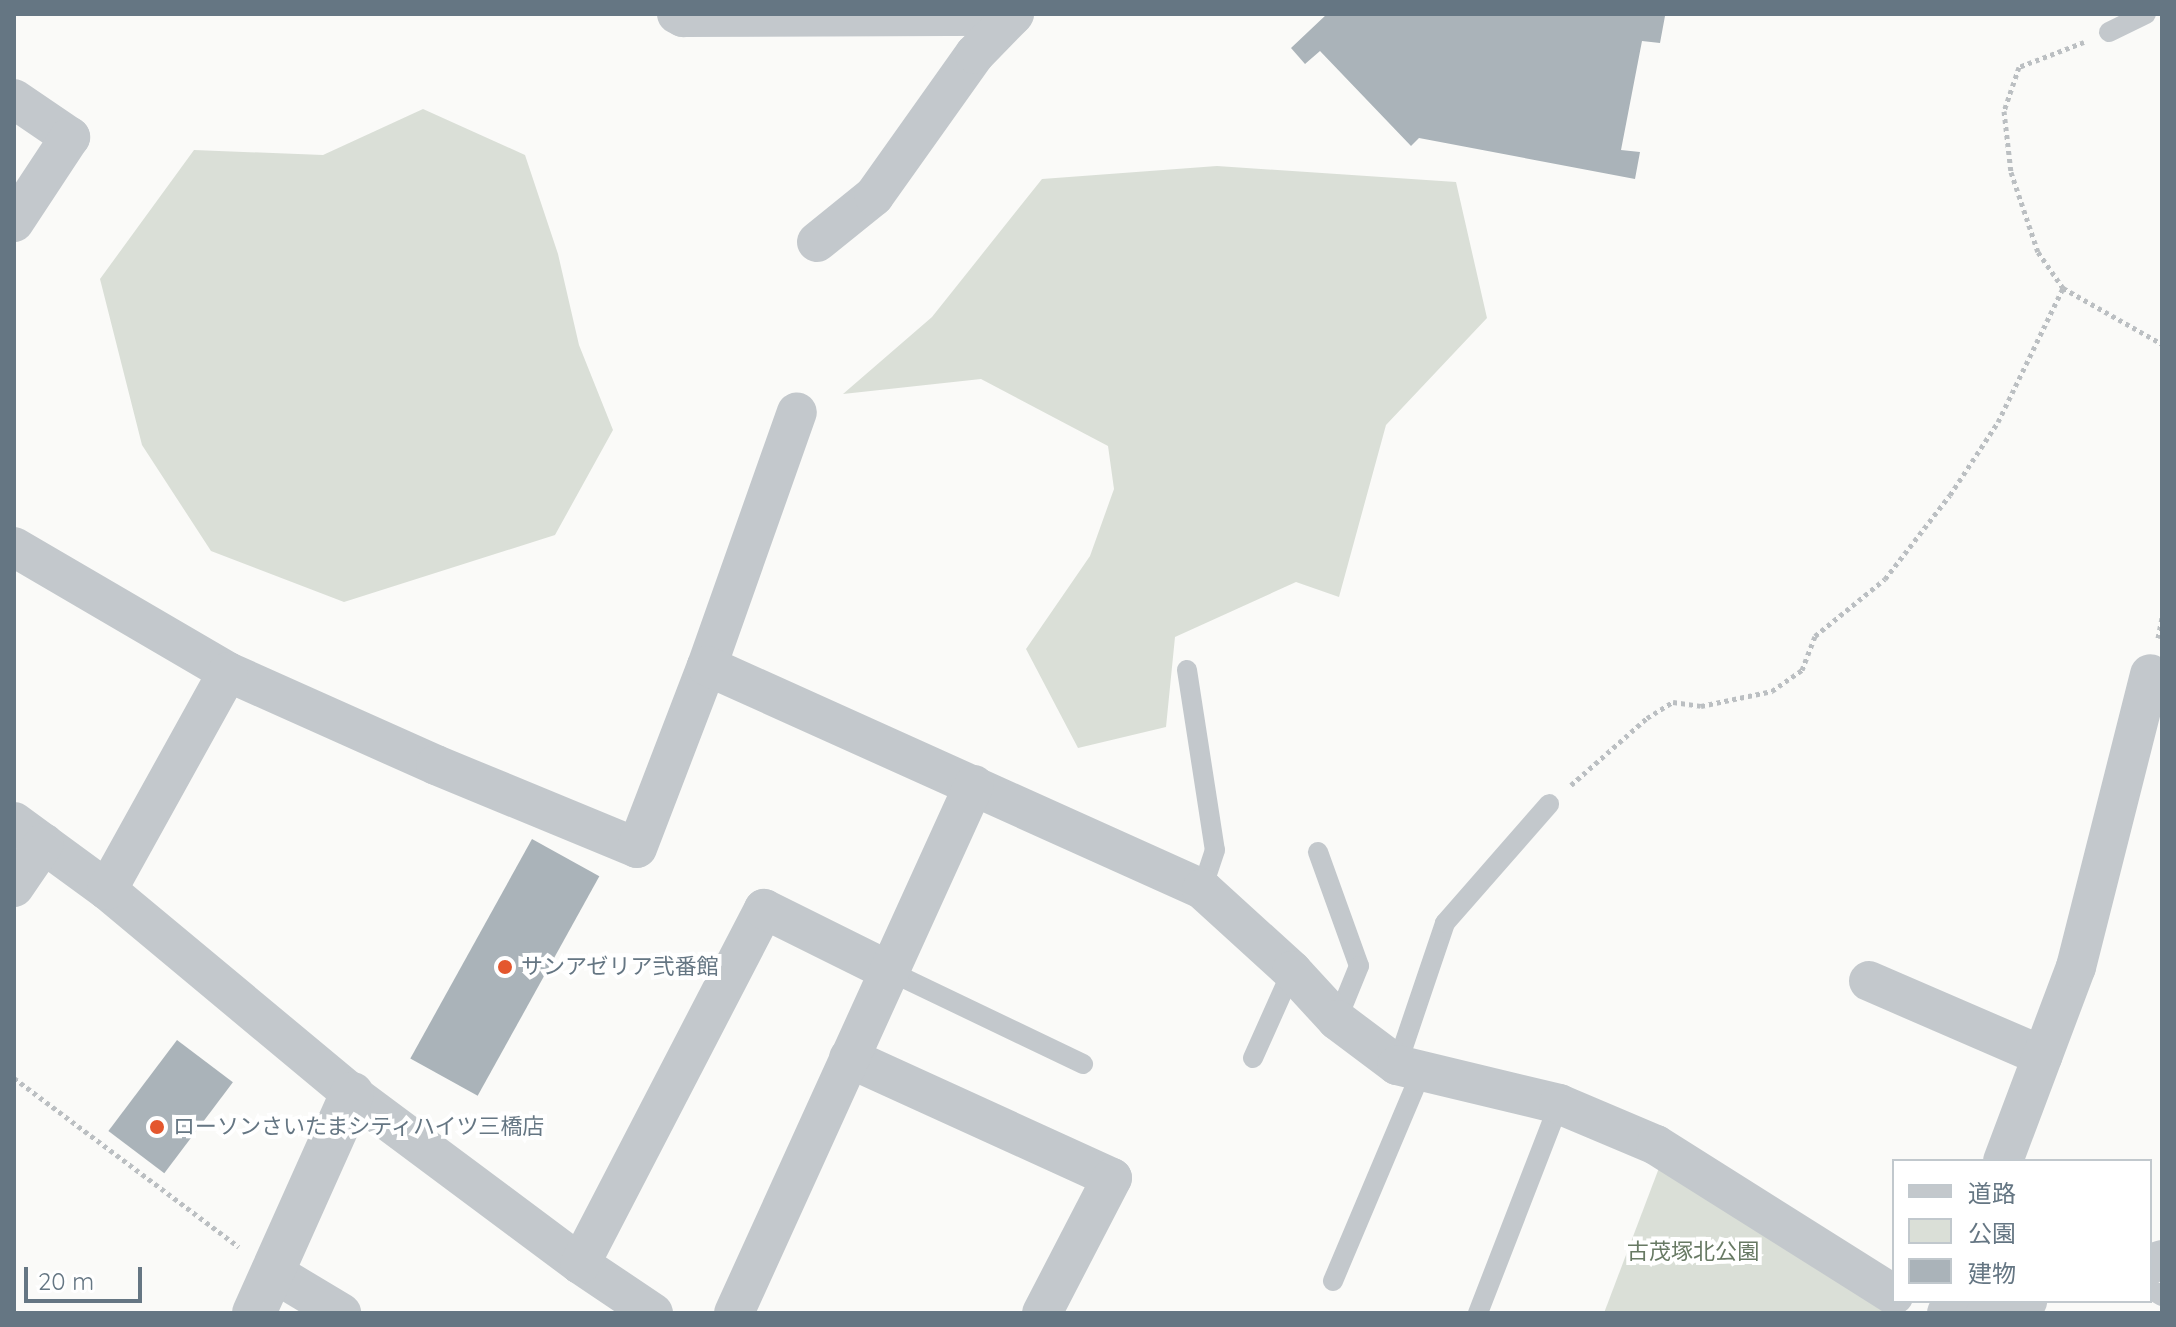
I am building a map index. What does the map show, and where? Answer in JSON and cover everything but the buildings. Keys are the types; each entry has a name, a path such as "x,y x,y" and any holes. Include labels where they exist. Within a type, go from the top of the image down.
{"street":[{"path":"677,14 683,17 1013,15"},
{"path":"817,242 874,196 975,54 1013,15"},
{"path":"14,99 70,137 14,222"},
{"path":"14,547 228,672 436,765 637,848 707,666 797,412"},
{"path":"707,666 1202,889 1292,971 1337,1020 1409,1068 1559,1104 1656,1145 1892,1294"},
{"path":"107,890 228,672"},
{"path":"2004,1159 2076,967 2150,674"},
{"path":"734,1313 974,785"},
{"path":"14,887 29,832 107,890 352,1094 580,1264 653,1313"},
{"path":"580,1264 764,909 891,972"},
{"path":"1869,981 2042,1056"},
{"path":"849,1058 1112,1178 1042,1313"},
{"path":"254,1313 352,1094"},
{"path":"271,1271 341,1313"},
{"path":"1986,1313 2020,1303"}],"lane":[{"path":"2109,32 2146,14"},
{"path":"1187,670 1215,850 1202,889"},
{"path":"1333,1281 1409,1068 1445,923 1549,804"},
{"path":"1318,852 1359,966 1337,1020"},
{"path":"1253,1058 1292,971"},
{"path":"891,972 1083,1064"},
{"path":"1478,1313 1559,1104"}],"path":[{"path":"2109,32 2019,67 2004,111 2011,172 2038,252 2063,288 2162,344"},
{"path":"1549,804 1647,718 1673,702 1701,706 1772,691 1802,670 1815,636 1885,579 1950,495 1998,422 2063,288"},
{"path":"14,1078 271,1271"}],"green space":[{"path":"423,109 525,155 558,254 579,345 613,430 555,535 344,602 211,551 142,445 100,279 194,150 323,155"},
{"path":"1217,166 1456,182 1487,318 1386,425 1339,597 1296,582 1175,637 1166,727 1078,748 1026,649 1090,556 1114,489 1108,446 981,379 843,394 932,317 1042,179"},
{"name":"古茂塚北公園","path":"1662,1160 1909,1313 1604,1313"}],"place":[{"name":"サンアゼリア弐番館","path":"505,967"},
{"name":"ローソンさいたまシティハイツ三橋店","path":"157,1127"}]}
